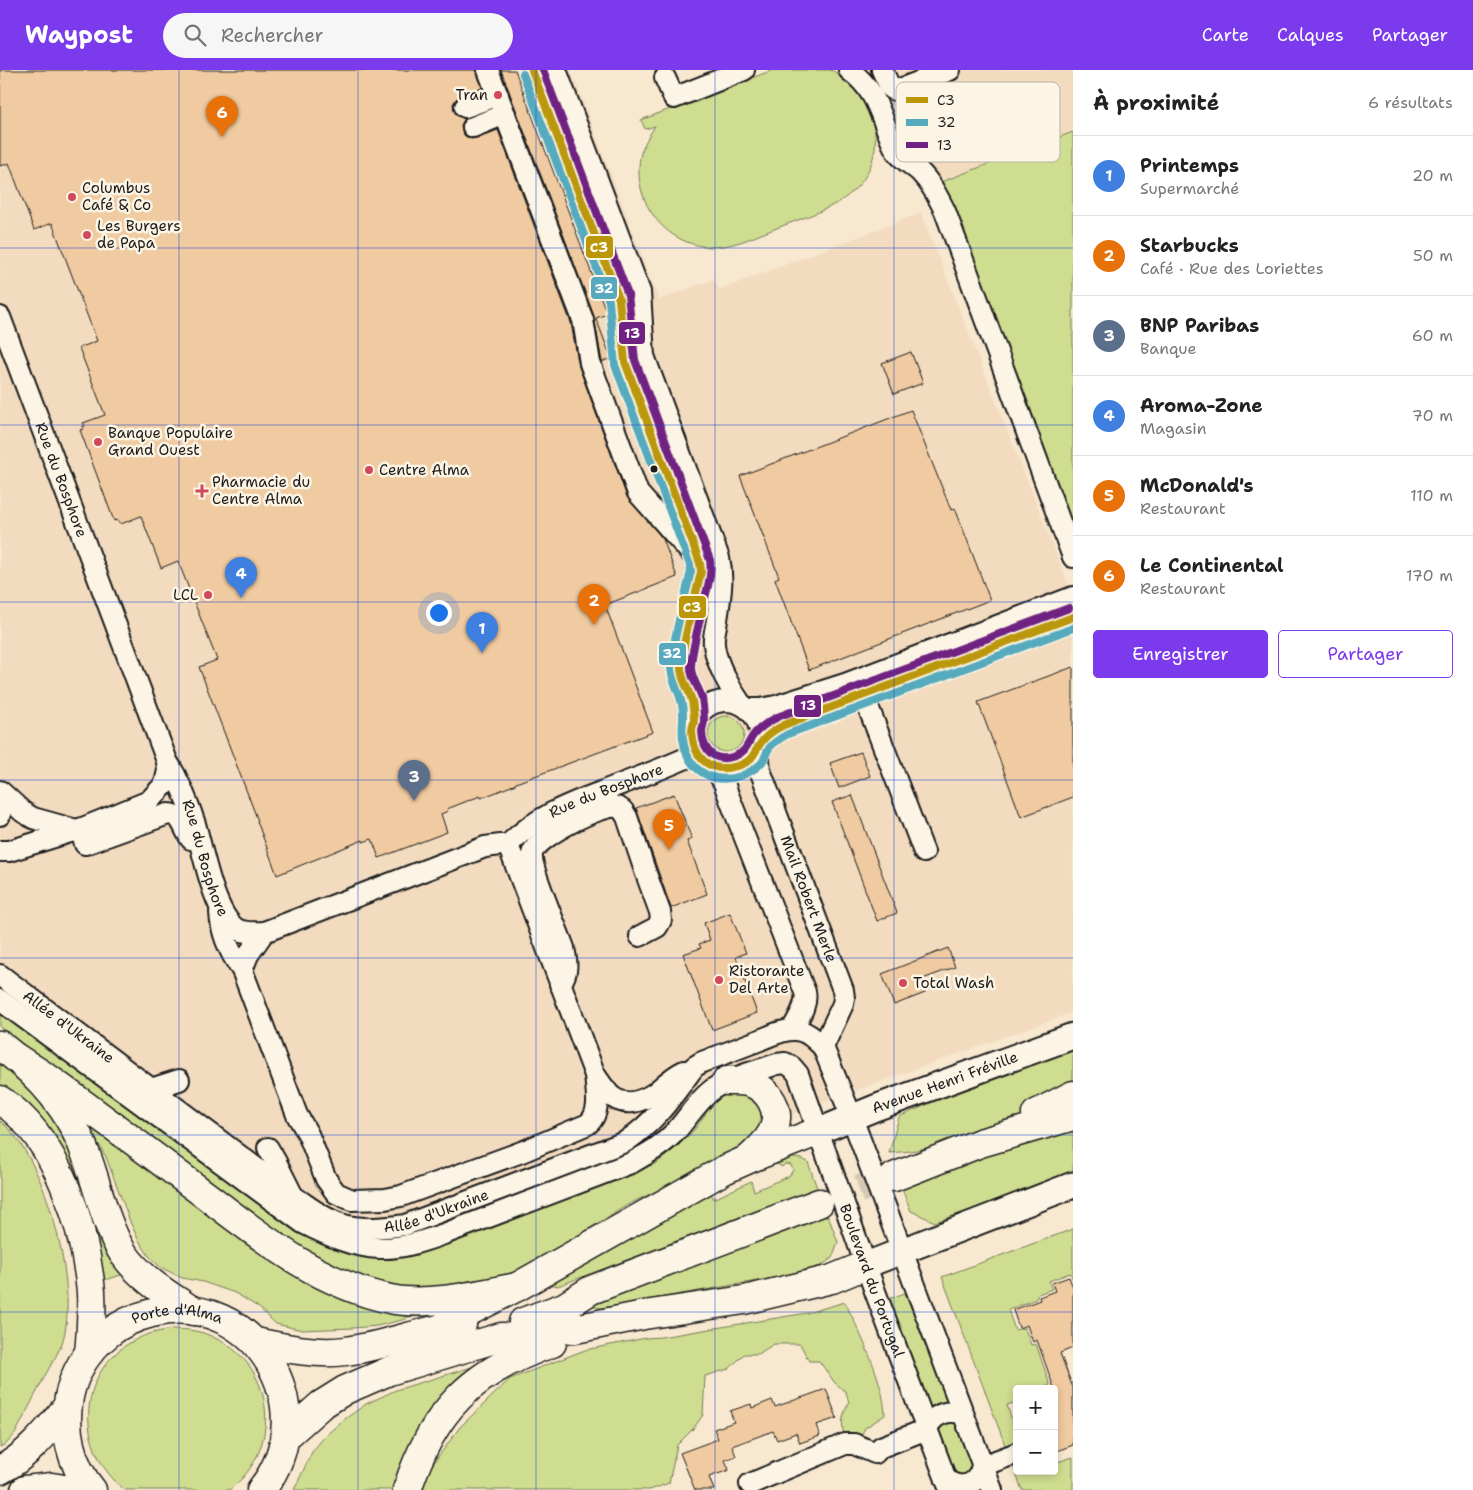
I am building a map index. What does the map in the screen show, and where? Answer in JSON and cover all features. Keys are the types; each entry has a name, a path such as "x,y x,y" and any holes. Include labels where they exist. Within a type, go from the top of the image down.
{"highway":[{"path":"8,1051 49,1079 272,1244 320,1274 366,1293 391,1299 413,1301 477,1294 517,1287"},
{"path":"8,1051 42,1081 67,1113 79,1135 115,1238 123,1252 138,1272 147,1280 192,1311"},
{"path":"728,1081 741,1081 752,1084 770,1098 775,1108 776,1119 774,1128 769,1138 751,1158"},
{"path":"980,1143 1073,1095"},
{"path":"0,1100 23,1120 37,1137 63,1182 87,1262 91,1293 89,1353"},
{"path":"894,1176 980,1143 1073,1116"},
{"path":"444,1327 462,1315 517,1287 716,1174 819,1131"},
{"path":"501,1337 515,1324 564,1307 591,1290 819,1203"},
{"path":"285,1437 321,1405 345,1390 390,1371 501,1337 520,1338 557,1328 574,1329 644,1315 744,1300 832,1279 866,1265"},
{"path":"255,1342 305,1352 345,1351 444,1327 466,1325 559,1294 591,1290"},
{"name":"Porte d'Alma","path":"92,1490 79,1471 68,1440 68,1406 75,1378 89,1353 100,1340 113,1330 143,1315 159,1311 176,1310 210,1315 242,1331 255,1342 268,1358 278,1376 284,1396 285,1437 276,1468 261,1490"},
{"path":"407,1490 417,1462 434,1429 460,1396 493,1369 527,1352 561,1339 574,1329"},
{"path":"0,1470 36,1444 68,1406"},
{"path":"25,1490 52,1487 70,1490"}],"main road":[{"name":"Avenue Henri Fréville","path":"819,1131 875,1108 1073,1036"},
{"path":"866,1265 1073,1185"}],"street":[{"path":"488,70 583,320 590,362 638,493 700,563"},
{"path":"532,70 619,299 625,362 700,563 701,572 681,667 682,676 692,701 694,721"},
{"path":"556,70 640,292 644,356 719,558 722,573 714,644 716,652 731,689 759,723 761,730 759,745"},
{"path":"666,78 674,98 744,70"},
{"path":"849,70 870,90 896,151"},
{"path":"882,70 890,87 896,90"},
{"path":"918,82 950,70"},
{"path":"465,107 498,95"},
{"path":"473,127 505,114"},
{"path":"906,162 919,172 931,186 942,205 1073,557"},
{"name":"Rue du Bosphore","path":"0,317 167,761 177,776 182,789 195,824 200,850 220,908 234,927 246,932 264,932 486,847 508,845 536,822 556,810 697,753"},
{"path":"1073,597 861,687 772,731 748,761 738,766 715,768 706,763 697,753 692,729 694,721 700,712 713,704 728,701 745,707 760,709 861,687 1073,617"},
{"path":"861,687 924,852"},
{"name":"Mail Robert Merle","path":"759,745 760,770 843,990 843,1004 823,1047"},
{"path":"0,793 33,818 81,834 149,801 165,784 168,770 167,761"},
{"path":"715,768 730,797 805,992 805,1005 792,1030 802,1031 823,1047 852,1118 992,1490"},
{"path":"0,793 0,815"},
{"path":"560,984 566,974 564,948 531,856 537,844 559,830 576,820 611,807 623,810 660,912 661,920 657,927 640,936"},
{"path":"3,855 81,834 168,814 178,817 185,832 200,850"},
{"path":"220,908 225,935 234,959 242,970 297,1115 308,1134 326,1179 336,1193 352,1200 385,1199 407,1194 524,1151 588,1124 593,1120 597,1107 594,1075 508,845"},
{"path":"242,970 248,956 264,932"},
{"name":"Allée d'Ukraine","path":"0,975 292,1196 330,1220 356,1227 378,1228 405,1225 625,1142 638,1134 656,1117 694,1067 702,1062 778,1033 792,1030"},
{"name":"Allée d'Ukraine","path":"0,1000 303,1223 326,1235 348,1243 380,1248 414,1244 631,1163 664,1142 707,1094 716,1087 777,1064 784,1063 792,1067 798,1074 819,1131"},
{"path":"594,1075 613,1097 623,1101 634,1102 648,1097 676,1075 694,1067"},
{"path":"151,1089 179,1080"},
{"name":"Boulevard du Portugal","path":"819,1131 866,1265 948,1485 969,1484 980,1474 982,1466"},
{"path":"268,1148 292,1196"},
{"path":"750,1484 845,1444 854,1444 876,1453 881,1447 927,1429 930,1422 941,1414 949,1412 963,1414"},
{"path":"982,1466 1013,1454"}],"shaded area":[{"path":"0,70 571,70 659,300 714,279 719,290 921,213 1073,596 1073,1012 657,1163 421,1252 398,1257 377,1256 0,1011"},
{"path":"868,70 1073,70 1073,132 1060,137 1060,82 896,82 895,141"},
{"path":"923,162 994,162 941,182 933,170"}],"green space":[{"path":"773,70 830,70 843,76 855,87 868,106 874,128 875,149 869,170 860,184 837,203 746,240 712,247 695,245 679,238 654,217 646,203 641,187 639,170 641,153 645,142 655,126 645,129 641,120"},
{"path":"1073,132 1073,529 1070,529 941,182 994,162 1060,162 1060,137"},
{"path":"726,716 738,722 744,734 738,746 726,752 714,746 708,734 714,722"},
{"path":"0,1011 377,1256 399,1257 421,1252 657,1163 694,1130 720,1096 727,1093 746,1094 754,1100 762,1110 764,1122 754,1139 682,1179 629,1204 508,1279 407,1292 334,1274 75,1087 0,1027"},
{"path":"1073,1048 1073,1089 1044,1106 965,1141 889,1153 899,1117 937,1100"},
{"path":"0,1061 22,1079 69,1136 124,1268 121,1275 102,1280 0,1091"},
{"path":"84,1118 409,1313 409,1316 406,1319 377,1326 302,1330 276,1324 258,1307 235,1293 203,1282 182,1278 160,1267 149,1256 138,1239 106,1157"},
{"path":"0,1121 16,1138 31,1162 55,1224 63,1258 67,1291 67,1320 61,1346 15,1434 6,1444 0,1447"},
{"path":"1073,1126 1073,1176 935,1222 911,1211 901,1187"},
{"path":"793,1158 808,1162 817,1188 558,1286 554,1285 553,1282 710,1191 714,1199 751,1181 754,1191 789,1176 793,1170 791,1165 785,1164 782,1167 777,1164 780,1160"},
{"path":"825,1215 828,1216 838,1242 832,1258 821,1266 785,1276 601,1308 595,1307 594,1304"},
{"path":"1073,1229 1073,1279 1070,1273 1049,1281 1052,1289 1038,1294 1036,1299 1008,1310 1015,1330 1025,1328 1031,1345 1036,1344 1050,1385 1013,1385 1013,1403 1007,1405 1013,1424 1013,1466 942,1277"},
{"path":"905,1293 951,1401 926,1416 888,1299"},
{"path":"845,1302 876,1372 884,1402 885,1415 865,1428 860,1438 844,1435 843,1419 849,1403 846,1392 835,1383 819,1361 809,1361 800,1344 774,1344 758,1354 744,1354 729,1369 705,1376 703,1415 693,1429 677,1445 669,1483 650,1490 420,1490 422,1479 460,1427 510,1379 585,1350 646,1338 807,1313"},
{"path":"172,1329 201,1332 217,1339 237,1352 252,1369 261,1389 265,1411 264,1433 258,1454 246,1474 229,1490 125,1490 108,1473 96,1453 90,1432 89,1410 93,1388 103,1368 118,1351 139,1338 151,1333"},
{"path":"485,1363 399,1490 294,1490 312,1452 325,1436 366,1404 396,1390"},
{"path":"953,1420 960,1424 970,1447 974,1473 955,1479 935,1430 938,1424"},
{"path":"1073,1457 1073,1490 1022,1490 1016,1475 1058,1475 1058,1462"}],"building":[{"name":"Centre Alma","path":"0,70 476,70 482,88 456,99 453,104 454,111 458,116 465,119 461,125 462,131 465,136 471,139 498,130 571,323 579,367 627,497 663,539 677,577 605,605 653,732 481,798 480,796 447,809 448,811 441,814 447,832 379,858 372,839 363,842 363,840 277,875 199,667 217,660 178,561 161,568 141,516 121,524 117,520 114,521 80,430 85,426 83,423 105,415 79,348 97,341 52,223 34,230 9,163 0,166"},
{"path":"501,70 515,70 607,314 596,318 611,358 602,362 594,316"},
{"path":"911,352 923,383 894,394 882,363"},
{"path":"911,410 951,510 955,508 990,600 809,670 775,579 779,577 740,476"},
{"path":"1073,667 1073,797 1021,817 978,702"},
{"path":"861,752 870,776 839,788 830,763"},
{"path":"674,794 692,839 687,841 707,894 671,908 636,808"},
{"path":"852,795 897,913 877,921 832,802"},
{"name":"Ristorante Del Arte","path":"730,913 746,953 736,957 757,1013 712,1030 683,954 701,948 699,944 710,940 704,923"},
{"path":"948,948 955,967 920,980 925,993 894,1005 882,974"},
{"path":"1069,1277 1073,1287 1073,1348 1060,1353 1073,1388 1073,1445 1058,1451 1058,1385 1053,1385 1037,1340 1033,1342 1027,1325 1019,1328 1013,1310 1040,1300 1039,1297 1055,1291 1052,1283"},
{"path":"826,1389 837,1418 816,1425 820,1436 800,1443 796,1433 777,1440 773,1431 732,1446 736,1456 725,1460 729,1470 709,1477 714,1490 695,1490 680,1453 718,1439 714,1429 734,1422 730,1411 751,1404 752,1408 772,1400 775,1407"}],"tunnel":[{"path":"819,1203 894,1177"}],"transit line":[{"name":"C3","path":"532,70 619,299 625,362 700,563 701,572 684,642 681,670 692,701 694,718 693,741 705,762 719,768 743,764 753,756 765,738 784,725 1073,617"},
{"name":"13","path":"543,70 628,295 635,360 710,560 709,579 691,666 692,674 702,698 704,721 702,732 708,750 716,757 728,758 735,756 744,750 761,727 780,716 1069,608"},
{"name":"32","path":"523,74 609,301 615,365 690,565 691,571 674,641 671,670 683,709 685,750 695,767 711,776 720,778 741,776 758,766 772,745 788,734 1073,628"}],"place":[{"name":"Tran","path":"498,95"},
{"name":"Le Continental","path":"222,137"},
{"name":"Columbus Café & Co","path":"72,197"},
{"name":"Les Burgers de Papa","path":"87,235"},
{"name":"Banque Populaire Grand Ouest","path":"98,442"},
{"name":"Centre Alma","path":"369,470"},
{"name":"Pharmacie du Centre Alma","path":"202,491"},
{"name":"LCL","path":"208,595"},
{"name":"Aroma-Zone","path":"241,598"},
{"name":"Starbucks","path":"594,625"},
{"name":"Printemps","path":"482,653"},
{"name":"BNP Paribas","path":"414,801"},
{"name":"McDonald's","path":"669,850"},
{"name":"Ristorante Del Arte","path":"719,980"},
{"name":"Total Wash","path":"903,983"}]}
